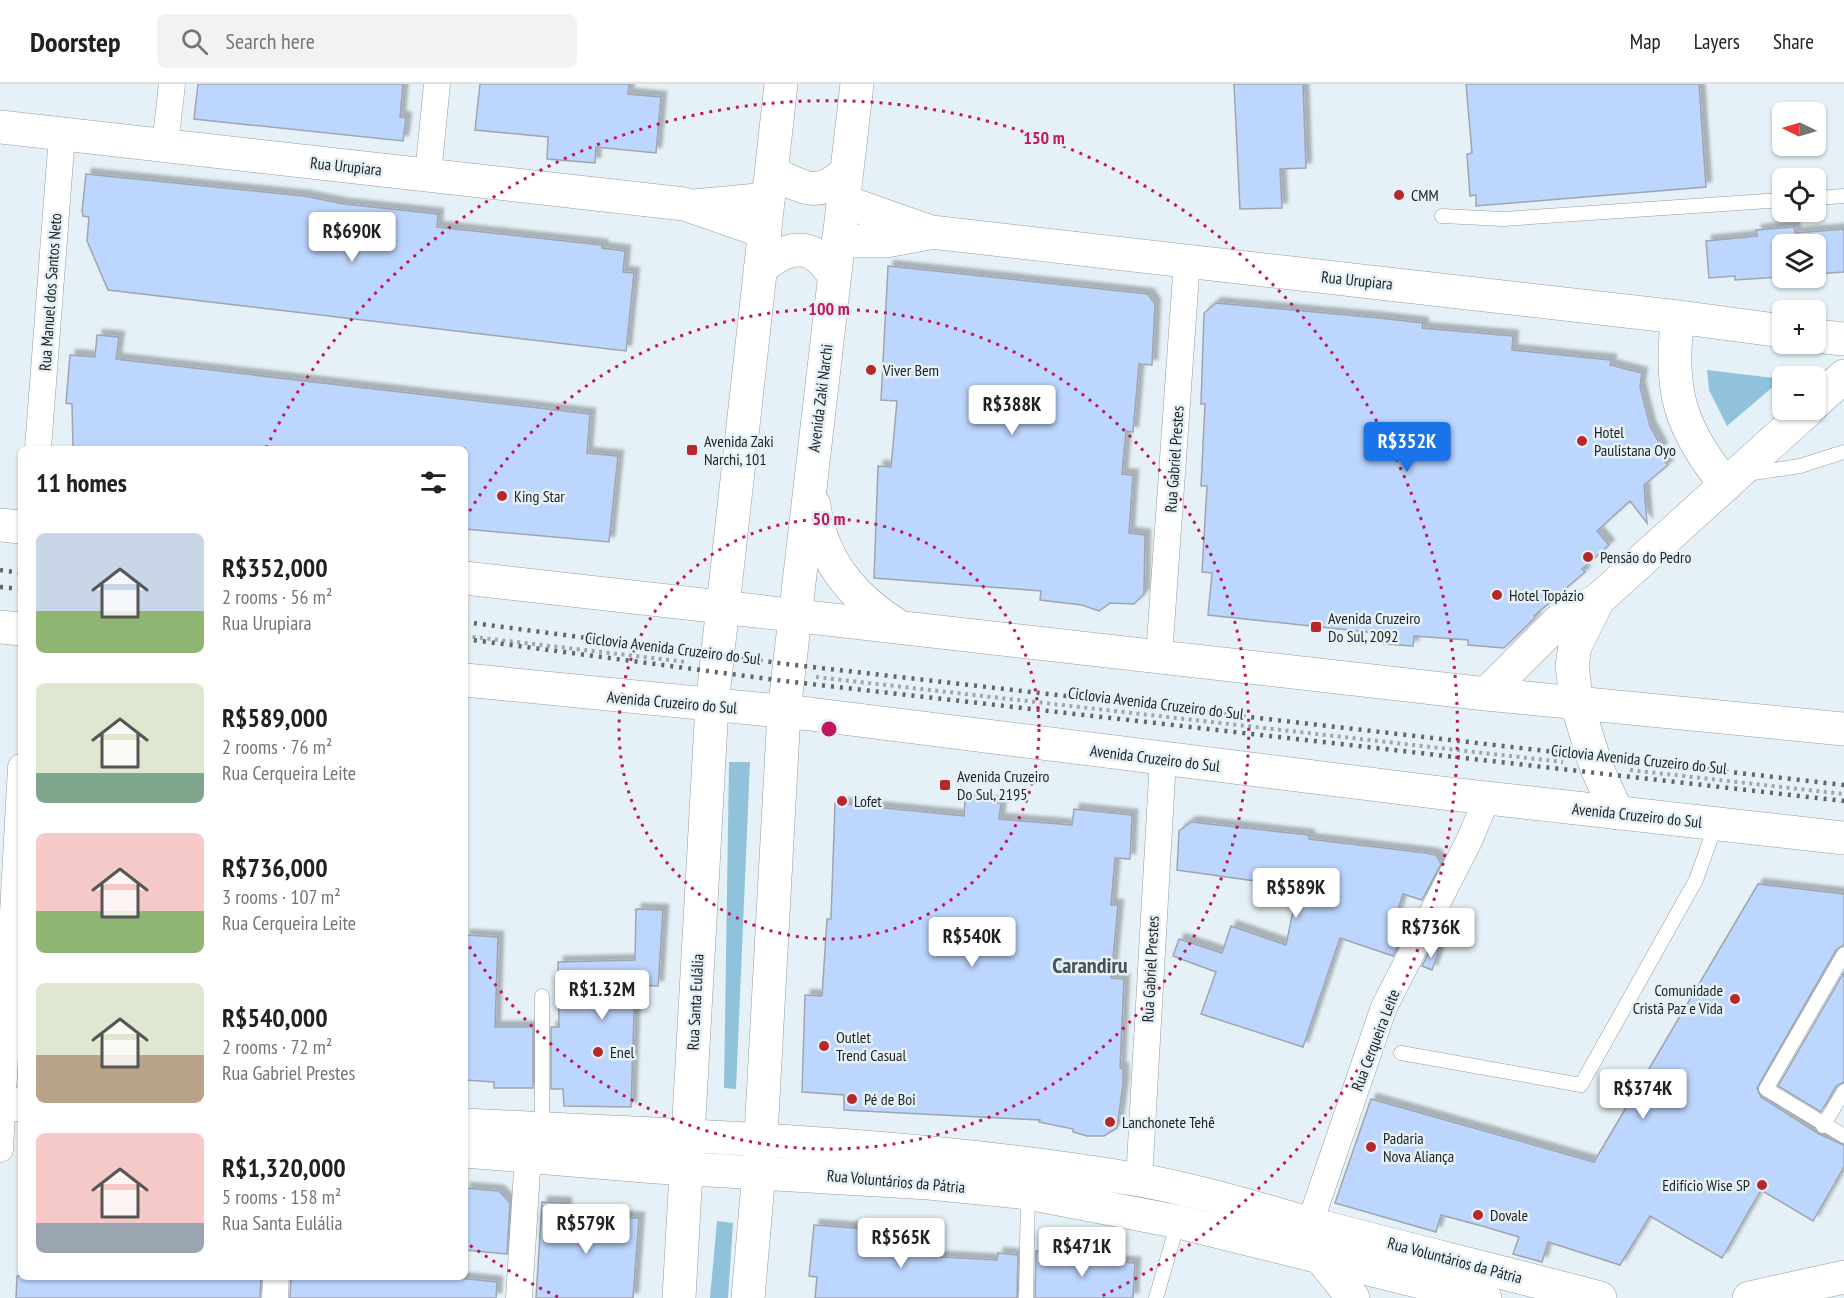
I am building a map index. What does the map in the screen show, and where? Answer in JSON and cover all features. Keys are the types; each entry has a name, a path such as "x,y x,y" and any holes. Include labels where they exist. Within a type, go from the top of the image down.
{"main road":[{"path":"712,705 781,84"},
{"name":"Avenida Zaki Narchi","path":"784,712 857,84"},
{"name":"Rua Urupiara","path":"0,127 693,206 718,218 765,232"},
{"path":"770,185 800,186 812,189 833,184 845,187"},
{"name":"Rua Urupiara","path":"693,206 770,185"},
{"name":"Rua Urupiara","path":"845,187 931,232"},
{"name":"Rua Urupiara","path":"838,241 886,241 931,232 1772,330"},
{"path":"760,269 778,254 800,250 820,258 834,276"},
{"path":"1678,317 1673,353 1678,398 1686,424 1703,457 1732,480"},
{"path":"1826,337 1844,339"},
{"path":"1826,393 1844,376"},
{"path":"1486,694 1561,619 1598,600 1797,420"},
{"path":"811,475 821,539 841,578 868,606 904,629"},
{"path":"0,525 18,527"},
{"path":"468,578 1577,704 1844,729"},
{"path":"1598,600 1575,646 1572,666 1577,704 1596,766 1617,813"},
{"path":"0,627 18,629"},
{"name":"Avenida Cruzeiro do Sul","path":"468,680 784,712 1487,798 1844,838"},
{"name":"Rua Santa Eulália","path":"679,1298 712,705"},
{"path":"748,1298 759,1157 784,712"},
{"name":"Rua Voluntários da Pátria","path":"468,1126 535,1142 687,1168 759,1157 930,1168 1076,1185 1179,1222 1320,1259 1424,1292 1485,1298"},
{"name":"Rua Voluntários da Pátria","path":"468,1151 535,1142 688,1135 759,1157"},
{"name":"Rua Voluntários da Pátria","path":"930,1168 1028,1193 1076,1185 1139,1180 1600,1298"},
{"path":"1310,1223 1320,1259 1353,1298"},
{"path":"1749,1298 1844,1277"},
{"path":"1840,1298 1844,1295"}],"street":[{"path":"165,146 172,84"},
{"path":"428,175 437,84"},
{"name":"Rua Manuel dos Santos Neto","path":"38,446 62,135"},
{"name":"Rua Gabriel Prestes","path":"1159,656 1188,261"},
{"name":"Rua Gabriel Prestes","path":"1139,1180 1163,759"},
{"name":"Rua Cerqueira Leite","path":"1310,1223 1384,1007 1469,841 1487,798"},
{"path":"0,1149 8,1104 18,845"},
{"path":"519,1298 535,1142"},
{"path":"275,1298 276,1280"}],"lane":[{"path":"1826,197 1844,196"},
{"path":"1443,216 1503,219 1772,201"},
{"path":"1732,480 1800,466 1844,452"},
{"path":"1401,1053 1581,1085 1696,880 1716,824"},
{"path":"1844,954 1766,1089 1823,1126 1844,1136"},
{"path":"535,1142 542,996"},
{"path":"1823,1126 1844,1091"},
{"path":"1026,1298 1028,1193"},
{"path":"1156,1298 1179,1222"}],"path":[{"name":"Ciclovia Avenida Cruzeiro do Sul","path":"468,636 717,665"},
{"name":"Ciclovia Avenida Cruzeiro do Sul","path":"788,674 1844,794"}],"shaded area":[{"path":"1707,370 1772,378 1772,388 1727,426 1709,390"},
{"path":"729,762 750,762 736,1089 724,1088"},
{"path":"717,1221 733,1223 728,1298 710,1298"}],"building":[{"path":"198,84 403,84 400,117 406,118 403,141 194,119"},
{"path":"480,84 629,84 628,94 661,97 656,153 596,147 595,163 547,159 548,137 475,130"},
{"path":"1234,84 1303,84 1306,168 1280,169 1282,208 1240,209"},
{"path":"1466,84 1699,84 1706,187 1476,206 1476,195 1470,196 1467,154 1472,153"},
{"path":"86,174 304,196 344,204 438,214 437,227 602,245 602,248 625,251 623,272 634,273 626,351 108,290 87,241 89,217 83,216 82,211"},
{"path":"1794,227 1795,233 1844,229 1844,272 1826,273 1826,234 1772,234 1772,278 1735,280 1735,276 1709,278 1706,241 1757,236 1756,230"},
{"path":"888,266 1148,294 1155,304 1152,365 1139,364 1133,432 1126,431 1122,474 1133,475 1129,533 1145,535 1144,594 1134,604 1110,603 1099,611 1082,605 1040,600 1041,591 874,578 878,466 891,467 897,401 881,400"},
{"path":"1216,303 1379,318 1423,323 1422,328 1513,336 1512,350 1611,360 1610,365 1642,373 1640,387 1650,426 1662,448 1657,452 1668,465 1644,485 1647,523 1630,501 1597,531 1609,545 1582,569 1585,572 1534,616 1535,618 1504,648 1468,645 1468,640 1414,636 1413,646 1384,644 1385,634 1208,615 1212,573 1202,572 1207,486 1201,486 1205,404 1201,404 1204,313"},
{"path":"97,335 119,337 116,359 590,414 587,453 618,456 609,542 468,529 468,446 73,446 72,404 66,403 70,355 95,357"},
{"path":"965,800 1001,803 999,819 1072,825 1074,809 1132,815 1130,859 1115,858 1111,905 1118,905 1111,978 1124,979 1120,1068 1123,1069 1123,1084 1117,1128 1104,1136 1087,1136 1073,1132 1073,1129 1039,1122 1040,1120 844,1110 844,1095 802,1092 805,995 822,996 827,919 831,919 835,803 964,816"},
{"path":"1191,822 1309,835 1309,839 1426,853 1436,855 1441,864 1422,900 1403,894 1390,933 1403,938 1393,956 1340,938 1303,1047 1201,1014 1216,972 1173,956 1179,939 1222,953 1231,926 1286,945 1298,887 1177,870 1179,831"},
{"path":"1758,884 1844,894 1844,945 1836,950 1757,1088 1761,1097 1819,1134 1844,1145 1844,1167 1813,1221 1761,1190 1722,1258 1650,1216 1620,1265 1548,1242 1542,1262 1513,1254 1519,1237 1482,1226 1441,1215 1436,1232 1335,1203 1371,1099 1594,1162"},
{"path":"636,909 663,910 658,986 635,985 631,1107 564,1106 563,1089 551,1089 551,1027 559,1027 558,962 635,960"},
{"path":"468,935 498,937 495,1027 533,1027 533,1088 494,1088 494,1082 468,1080"},
{"path":"1431,948 1439,951 1432,970 1422,966"},
{"path":"1844,972 1844,1082 1836,1086 1821,1112 1778,1086"},
{"path":"468,1188 499,1191 510,1203 507,1254 468,1250"},
{"path":"542,1202 566,1203 566,1214 639,1218 633,1298 536,1298"},
{"path":"814,1225 909,1232 908,1255 997,1260 998,1253 1018,1255 1017,1298 815,1298 817,1277 809,1276"},
{"path":"1036,1251 1073,1254 1073,1258 1135,1263 1133,1298 1035,1298"},
{"path":"17,1276 18,1280 261,1280 260,1298 16,1298"},
{"path":"468,1279 497,1282 496,1298 290,1298 291,1280"}],"railway":[{"path":"0,570 18,573"},
{"path":"0,587 18,589"},
{"path":"468,622 786,664 1844,785"},
{"path":"468,639 784,681 1844,801"}],"place":[{"name":"CMM","path":"1399,195"},
{"name":"Viver Bem","path":"871,370"},
{"name":"Hotel Paulistana Oyo","path":"1582,441"},
{"name":"Avenida Zaki Narchi, 101","path":"692,450"},
{"name":"King Star","path":"502,496"},
{"name":"Pensão do Pedro","path":"1588,557"},
{"name":"Hotel Topázio","path":"1497,595"},
{"name":"Avenida Cruzeiro Do Sul, 2092","path":"1316,627"},
{"name":"Avenida Cruzeiro Do Sul, 2195","path":"945,785"},
{"name":"Lofet","path":"842,801"},
{"name":"Comunidade Cristã Paz e Vida","path":"1735,999"},
{"name":"Outlet Trend Casual","path":"824,1046"},
{"name":"Enel","path":"598,1052"},
{"name":"Pé de Boi","path":"852,1099"},
{"name":"Lanchonete Tehê","path":"1110,1122"},
{"name":"Padaria Nova Aliança","path":"1371,1147"},
{"name":"Edifício Wise SP","path":"1762,1185"},
{"name":"Dovale","path":"1478,1215"}],"district":[{"name":"Carandiru","path":"1090,965"}]}
